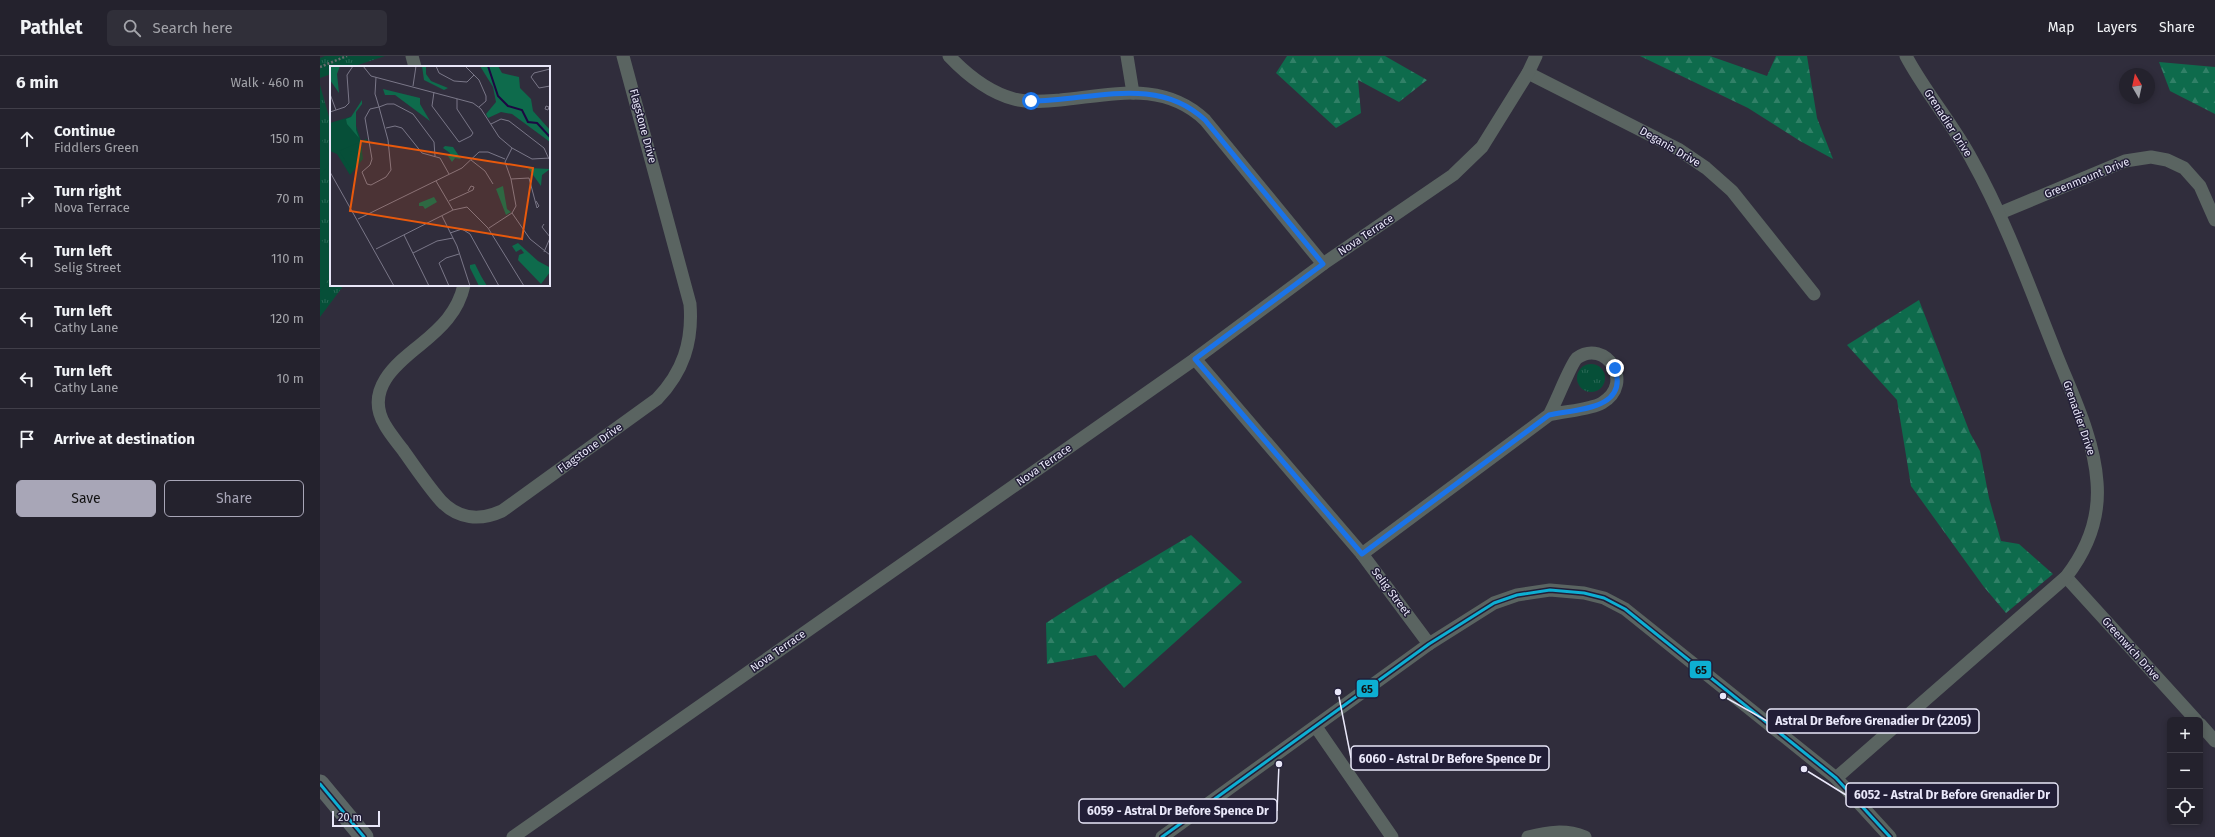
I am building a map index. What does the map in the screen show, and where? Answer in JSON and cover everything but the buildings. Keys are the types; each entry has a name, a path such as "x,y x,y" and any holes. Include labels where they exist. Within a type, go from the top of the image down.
{"street":[{"path":"412,56 415,66"},
{"name":"Flagstone Drive","path":"464,286 460,300 448,320 390,370 381,390 380,403 385,424 440,500 453,512 468,517 482,518 502,511 656,399 675,378 686,353 691,332 690,304 623,56"},
{"path":"949,56 983,86 1001,95 1016,99 1041,101 1133,93 1166,96 1187,106 1198,114 1323,264"},
{"path":"1127,56 1133,93"},
{"name":"Nova Terrace","path":"513,837 1195,359 1323,264 1463,167 1482,147 1528,73 1536,56"},
{"name":"Grenadier Drive","path":"1836,778 2066,577 2080,559 2094,521 2097,483 2094,459 2076,404 2000,213 1972,159 1906,56"},
{"name":"Deganis Drive","path":"1528,73 1678,150 1706,168 1732,191 1814,294"},
{"name":"Greenmount Drive","path":"2000,213 2125,161 2151,157 2167,160 2184,168 2200,186 2215,220"},
{"path":"1362,554 1549,415 1561,392 1573,362 1578,357 1595,354 1610,360 1615,368 1617,380 1615,392 1609,399 1601,404 1587,409 1549,415"},
{"name":"Selig Street","path":"1195,359 1362,554 1429,644"},
{"name":"Greenwich Drive","path":"2066,577 2193,717"},
{"path":"1162,837 1429,644 1494,603 1517,595 1550,590 1584,593 1604,598 1625,609 1641,620 1836,778 1890,837"},
{"path":"1316,727 1392,837"},
{"path":"2203,727 2215,741"},
{"path":"320,784 364,837"},
{"path":"1528,837 1553,831 1567,832 1585,837"}],"path":[{"path":"320,67 346,56"}],"green space":[{"path":"325,56 385,56 355,66 330,66 330,74 320,78 320,58"},
{"path":"1287,56 1385,56 1427,80 1399,102 1358,80 1361,113 1336,128 1276,73"},
{"path":"1640,56 1710,56 1767,76 1776,56 1807,56 1817,118 1833,159 1800,141 1748,108"},
{"path":"2159,62 2215,67 2215,114 2170,91"},
{"path":"320,85 330,120 330,286 343,286 320,317"},
{"path":"320,137 329,153 330,161 320,176"},
{"path":"320,239 330,248 330,277 320,292"},
{"path":"1919,300 1970,433 1980,451 1989,498 2001,541 2019,544 2053,574 2006,613 1984,587 1911,486 1897,400 1847,345"},
{"path":"1591,364 1601,368 1605,378 1601,388 1591,392 1581,388 1577,378 1581,368"},
{"path":"1191,535 1242,582 1124,688 1096,655 1047,664 1046,623"}],"transit line":[{"name":"65","path":"1162,837 1429,644 1494,603 1517,595 1550,590 1584,593 1604,598 1625,609 1836,778 1890,837"},
{"name":"65","path":"320,784 364,837"}],"place":[{"name":"6060 - Astral Dr Before Spence Dr","path":"1338,692"},
{"name":"Astral Dr Before Grenadier Dr (2205)","path":"1723,696"},
{"name":"6059 - Astral Dr Before Spence Dr","path":"1279,764"},
{"name":"6052 - Astral Dr Before Grenadier Dr","path":"1804,769"}],"route":[{"path":"1031,101 1142,92 1166,96 1187,106 1205,120 1323,264 1195,359 1362,554 1549,415 1572,410 1587,409 1601,404 1609,399 1615,392 1617,384 1615,368"}]}
